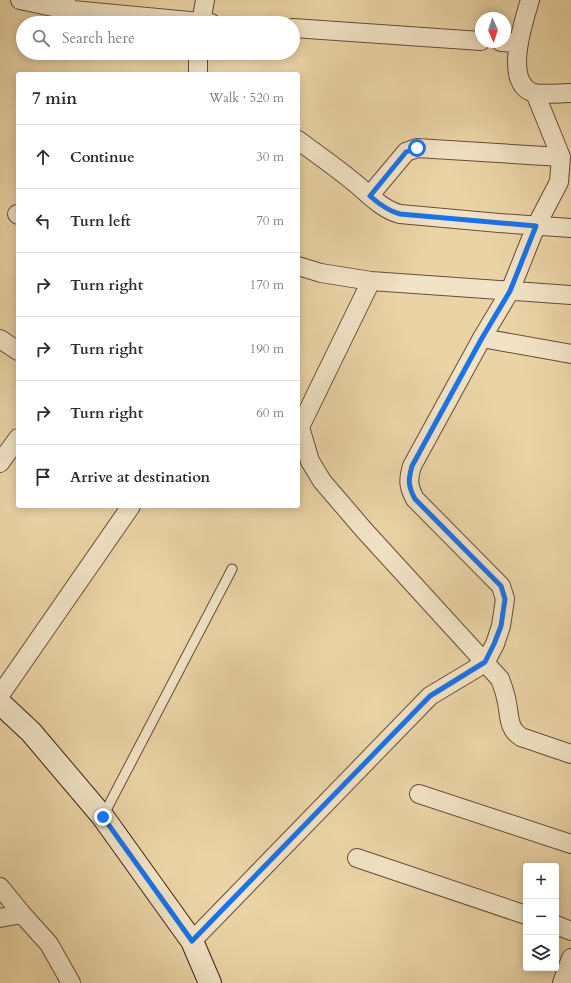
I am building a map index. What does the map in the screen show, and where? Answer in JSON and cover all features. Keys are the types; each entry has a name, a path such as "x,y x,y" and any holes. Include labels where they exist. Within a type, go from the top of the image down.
{"main road":[{"path":"0,703 31,732 103,817 192,941 210,983"}],"street":[{"path":"20,0 150,16"},
{"path":"204,16 205,0"},
{"path":"530,0 519,43 517,64 520,80 526,88 535,93 571,93"},
{"path":"300,28 475,41"},
{"path":"511,43 519,43"},
{"path":"198,60 198,72"},
{"path":"192,941 430,696 485,662 494,644 501,626 505,599 501,586 415,499 410,488 409,477 412,466 482,338 510,291 536,226 559,182 561,173 561,157 535,93"},
{"path":"300,141 350,178 380,204 393,212 400,214 571,228"},
{"path":"370,196 406,152 417,148 561,157"},
{"path":"300,267 321,273 370,281 571,295"},
{"path":"300,424 370,281"},
{"path":"482,338 571,354"},
{"path":"0,339 16,351"},
{"path":"300,429 308,457 322,481 364,530 500,679 504,690 510,723 514,733 521,737 571,754"},
{"path":"0,463 16,441"},
{"path":"0,695 130,508"},
{"path":"419,794 571,844"},
{"path":"358,858 523,914"},
{"path":"0,887 49,944 71,983"},
{"path":"0,918 22,914"},
{"path":"559,927 571,931"},
{"path":"562,983 571,958"}],"lane":[{"path":"103,817 232,569"}],"route":[{"path":"103,817 192,941 430,696 485,662 494,644 501,626 505,599 501,586 415,499 410,488 409,477 412,466 482,338 510,291 536,226 400,214 393,212 370,196 406,152 410,149 417,148"}]}
